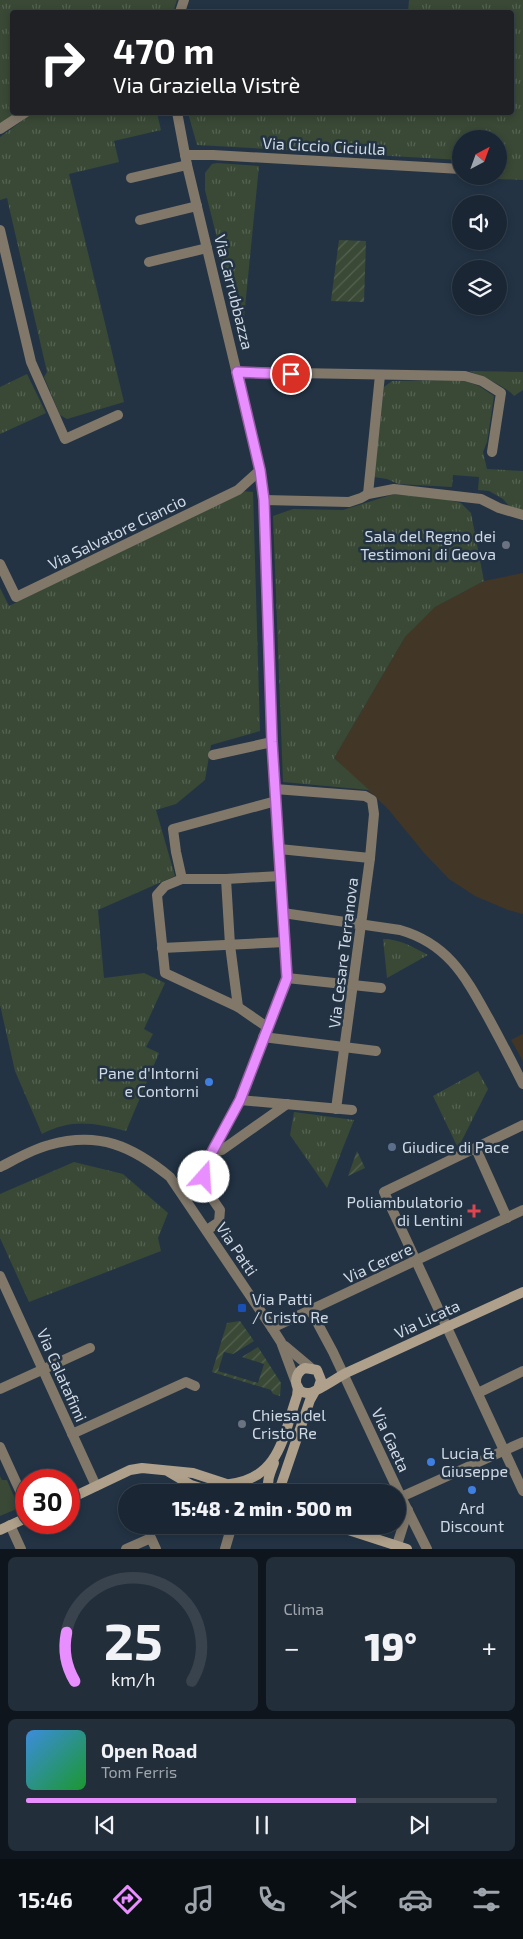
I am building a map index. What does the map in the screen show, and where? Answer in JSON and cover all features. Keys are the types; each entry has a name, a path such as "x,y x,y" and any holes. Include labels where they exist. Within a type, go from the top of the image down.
{"street":[{"path":"0,129 21,115"},
{"name":"Via Carrubbazza","path":"178,115 186,160 260,470 264,500 272,742 287,978 240,1100 206,1163 204,1177 207,1191 220,1210 219,1222 207,1230"},
{"name":"Via Ciccio Ciciulla","path":"132,178 186,160 213,155 452,168"},
{"path":"140,220 197,206"},
{"path":"0,230 31,362 65,439 118,415"},
{"path":"149,262 208,248"},
{"path":"237,372 465,376 482,381 501,393 492,452"},
{"path":"368,494 380,376"},
{"name":"Via Salvatore Ciancio","path":"0,564 16,597 238,490 260,470"},
{"path":"264,500 349,502 368,494 394,489 481,499 499,508 523,515"},
{"path":"213,755 272,742"},
{"name":"Via Cesare Terranova","path":"275,789 364,796 372,800 374,814 370,858 346,1047 336,1109"},
{"path":"182,879 173,828 276,801"},
{"path":"279,849 370,858"},
{"path":"280,876 182,879 165,886 157,896 165,973 238,1007 265,1032 376,1051"},
{"path":"226,879 230,945 238,1007"},
{"path":"283,913 362,924 416,935 432,944 450,959 469,984 523,1084"},
{"path":"162,948 285,942"},
{"path":"287,978 381,988"},
{"path":"240,1100 352,1110"},
{"path":"212,1153 222,1150 287,1104"},
{"path":"523,1125 384,1192 523,1491"},
{"name":"Via Patti","path":"0,1167 48,1145 73,1140 99,1140 124,1147 149,1160 170,1178 281,1342"},
{"path":"476,1149 506,1218"},
{"name":"Via Cerere","path":"272,1328 416,1262 523,1210"},
{"name":"Via Calatafimi","path":"0,1276 96,1486"},
{"name":"Via Licata","path":"316,1390 344,1374 523,1292"},
{"name":"Via Gaeta","path":"311,1311 344,1374 395,1484"},
{"path":"281,1342 319,1373 328,1375 344,1374"},
{"path":"281,1342 297,1383 307,1393 316,1390"},
{"path":"0,1388 90,1348"},
{"path":"268,1484 297,1396 297,1383 302,1369 310,1367"},
{"path":"478,1393 523,1371"},
{"path":"281,1484 310,1400 321,1380 319,1373"},
{"path":"72,1434 186,1382 195,1386"},
{"name":"Via Gaeta","path":"406,1496 523,1442"},
{"path":"0,1446 15,1479"},
{"path":"80,1494 130,1470 142,1468 193,1472 227,1484 241,1483 252,1479 276,1457"},
{"path":"164,1469 188,1484"},
{"path":"250,1484 252,1479"},
{"path":"406,1507 427,1549"},
{"path":"399,1547 408,1510"},
{"path":"0,1530 15,1523"},
{"path":"10,1525 21,1549"},
{"path":"225,1549 229,1534"},
{"path":"359,1534 407,1549"},
{"path":"126,1549 151,1538 156,1549"}],"shaded area":[{"path":"523,573 523,914 508,910 475,896 449,879 425,854 388,809 334,758 405,637 435,607 484,581"},
{"path":"523,1034 523,1061 511,1040"}],"green space":[{"path":"0,0 177,0 174,10 10,10 10,115 14,115 0,124"},
{"path":"409,0 523,0 523,180 508,179 508,130 452,130 452,159 197,145 189,115 514,115 514,10 408,10"},
{"path":"30,115 157,115 161,130 114,141 119,162 69,174 124,402 67,419 60,415 44,377 47,372 7,198 0,200 0,137"},
{"path":"212,164 259,166 242,338 205,190 205,173"},
{"path":"339,240 366,241 364,302 331,301"},
{"path":"469,371 523,372 523,390 514,396 500,385"},
{"path":"27,374 46,413 0,434 0,387"},
{"path":"463,380 479,386 494,396 487,442 483,452 487,469 523,471 523,512 511,508 503,499 489,491 478,490 479,477 453,475 452,487 398,484 387,479 374,477 384,387 392,381"},
{"path":"242,491 253,492 260,731 211,745 205,780 176,804 156,810 175,876 98,910 104,978 144,973 165,983 144,1029 153,1034 146,1047 159,1053 126,1131 94,1124 74,1124 42,1134 15,1071 0,1005 0,588 9,606"},
{"path":"394,494 441,498 461,503 471,513 484,581 435,607 405,637 334,758 369,790 283,782 273,516 293,509 343,510"},
{"path":"383,939 401,942 428,955 387,978"},
{"path":"478,1071 488,1089 458,1148 433,1096"},
{"path":"294,1112 354,1120 327,1188 290,1135"},
{"path":"357,1151 365,1168 348,1176"},
{"path":"74,1162 123,1174 168,1213 158,1238 161,1251 29,1302 0,1238 0,1194"},
{"path":"240,1321 254,1341 233,1354 224,1352 218,1371 258,1383 264,1364 242,1357 258,1347 281,1383 280,1396 273,1394 271,1390 212,1372 227,1323"},
{"path":"0,1476 2,1480 7,1480 15,1499 15,1510 0,1516"}],"place":[{"name":"Sala del Regno dei Testimoni di Geova","path":"506,545"},
{"name":"Pane d'Intorni e Contorni","path":"209,1082"},
{"name":"Giudice di Pace","path":"392,1147"},
{"name":"Poliambulatorio di Lentini","path":"474,1211"},
{"name":"Via Patti / Cristo Re","path":"242,1308"},
{"name":"Chiesa del Cristo Re","path":"242,1424"},
{"name":"Lucia & Giuseppe","path":"431,1462"},
{"name":"Ard Discount","path":"472,1490"}],"route":[{"path":"204,1177 206,1163 240,1100 263,1036 287,978 272,742 264,500 260,470 237,372 291,374"}]}
